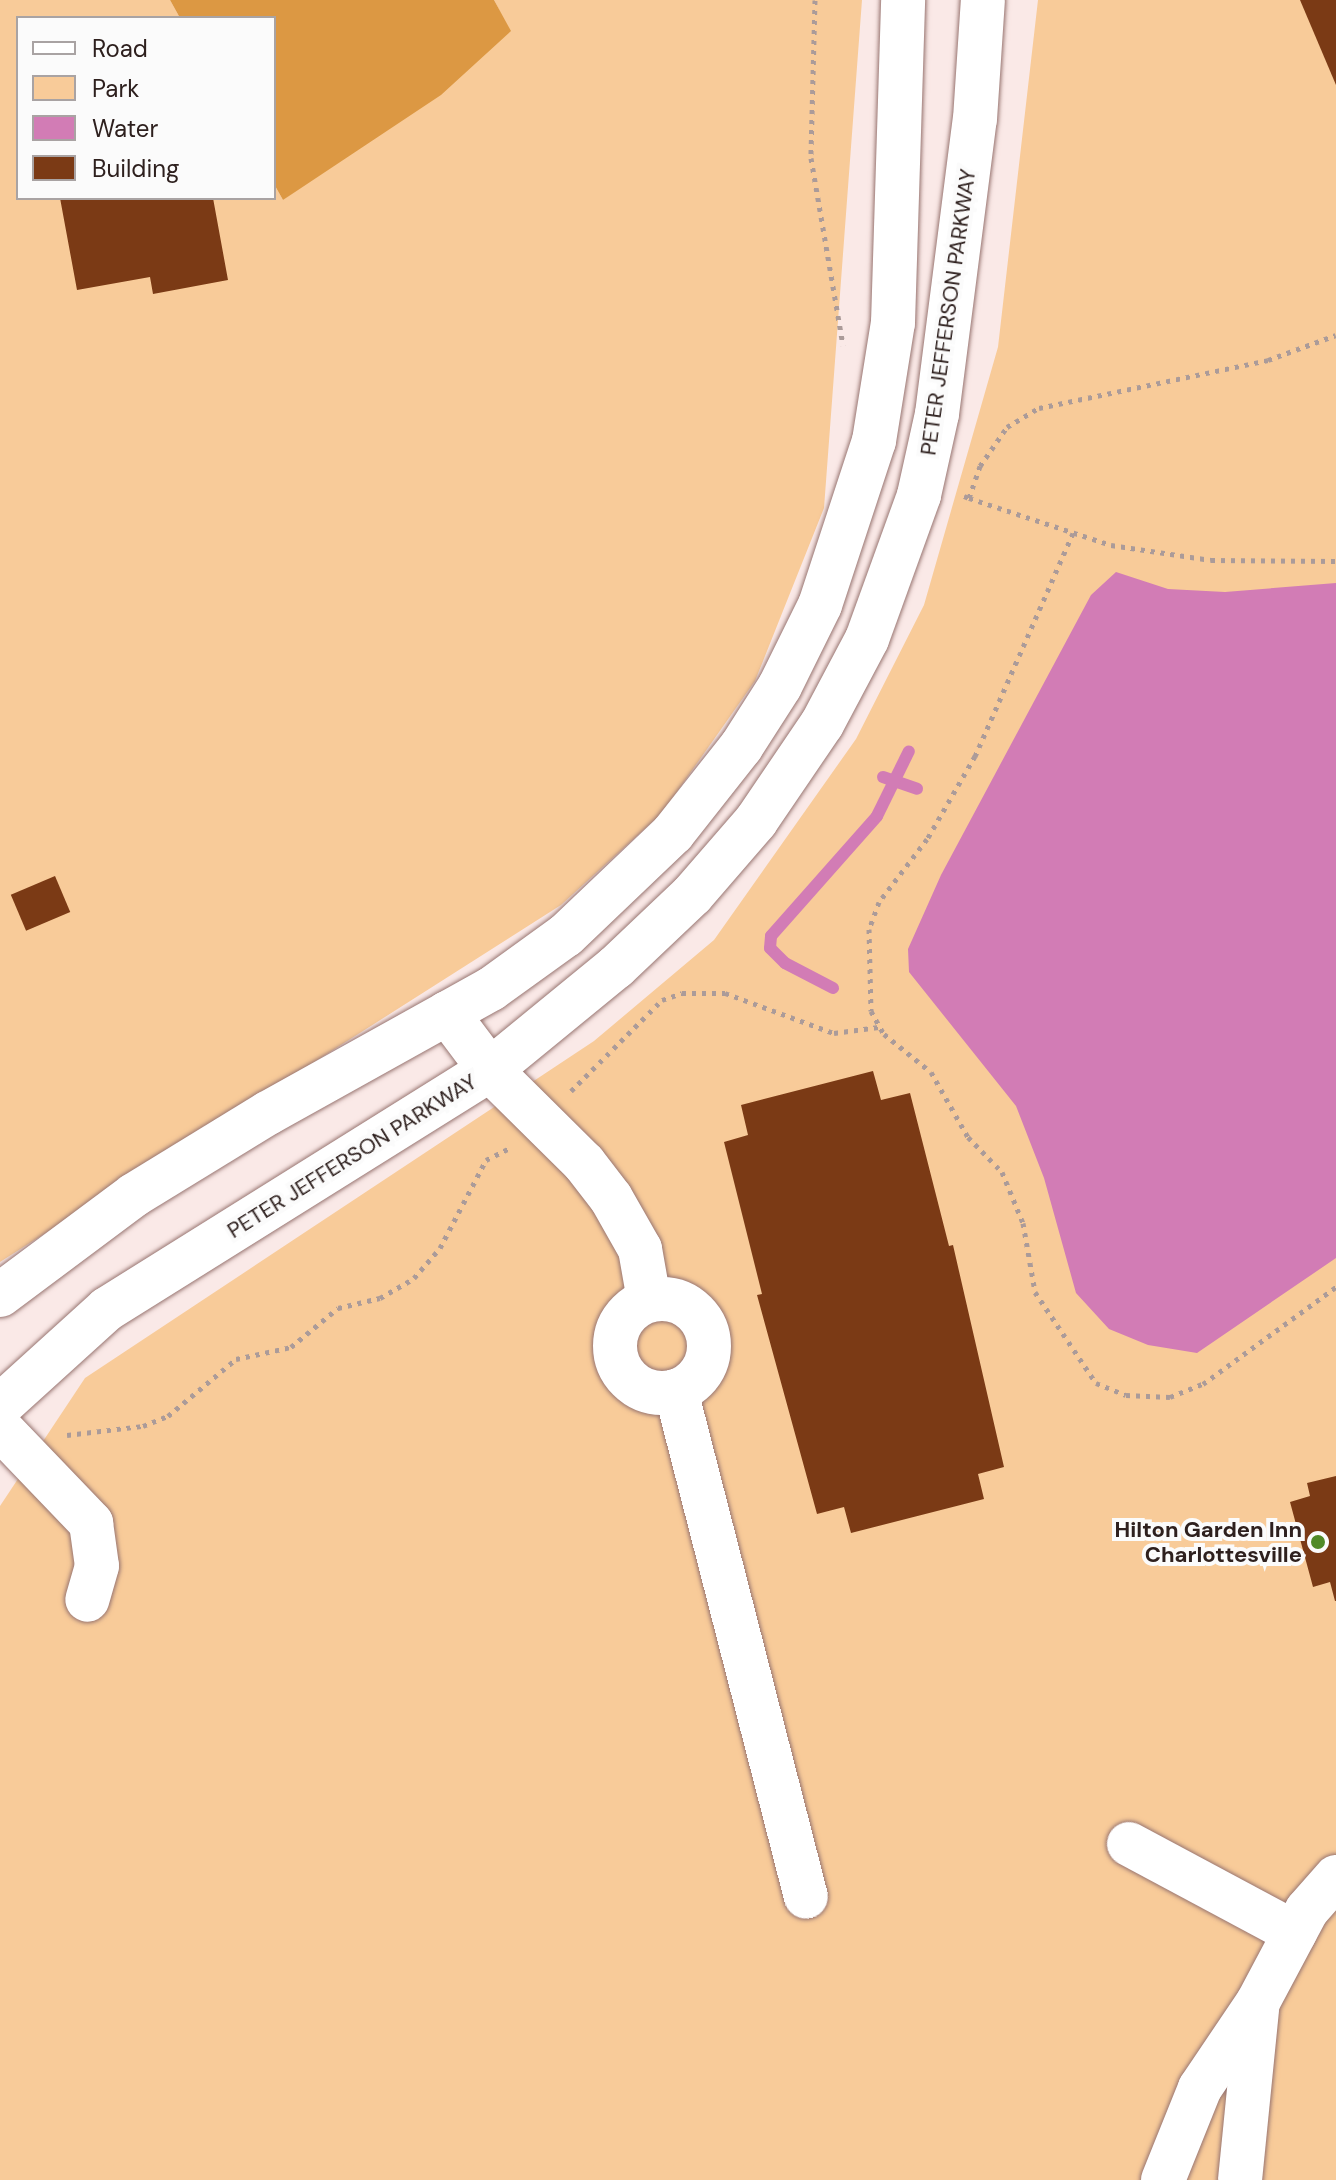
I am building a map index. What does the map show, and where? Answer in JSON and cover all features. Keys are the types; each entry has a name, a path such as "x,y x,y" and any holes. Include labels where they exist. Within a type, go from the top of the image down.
{"street":[{"path":"0,1295 134,1195 447,1013 566,935 673,833 749,735 820,605 874,441 893,323 903,0"},
{"name":"PETER JEFFERSON PARKWAY","path":"0,1406 107,1309 490,1070 616,967 692,895 756,821 793,767 867,639 910,525 937,414 975,119 983,0"},
{"path":"447,1013 490,1070 542,1121 611,1198 640,1249 649,1300"},
{"path":"649,1300 685,1304 708,1332 704,1369 676,1391 639,1387 616,1359 621,1323 632,1308 649,1300"},
{"path":"676,1391 806,1897"},
{"path":"0,1428 91,1523 97,1566 87,1600"},
{"path":"1129,1844 1295,1933"},
{"path":"1163,2180 1200,2088 1258,2002 1295,1933 1336,1877"},
{"path":"1240,2180 1258,2002"}],"path":[{"path":"969,498 1111,545 1211,560 1336,561"},
{"path":"1073,533 975,756 927,839 879,902 869,929 871,1011 879,1027 931,1072 968,1137 1002,1172 1023,1223 1035,1292 1096,1383 1141,1396 1170,1397 1192,1388 1336,1287"},
{"path":"67,1435 143,1426 168,1416 236,1359 291,1347 338,1308 380,1298 414,1278 440,1248 486,1160 542,1121 662,1000 682,993 725,993 834,1033 879,1027"}],"green space":[{"path":"0,0 170,0 179,16 16,16 16,200 276,200 276,188 283,200 510,31 494,0 862,0 824,508 755,681 662,813 561,905 0,1262"},
{"path":"1038,0 1336,0 1336,2180 0,2180 0,1506 85,1378 594,1041 714,940 856,739 924,605 998,347"}],"shaded area":[{"path":"170,0 494,0 511,31 441,95 283,200 276,188 276,16 179,16"}],"water":[{"path":"1116,572 1168,589 1225,592 1336,583 1336,1258 1197,1353 1148,1345 1109,1329 1076,1293 1044,1178 1016,1106 909,972 908,949 941,875 1091,595"}],"building":[{"path":"1300,0 1336,0 1336,85"},
{"path":"60,200 213,200 228,280 153,294 150,277 77,290"},
{"path":"55,876 70,912 26,931 11,895"},
{"path":"873,1071 881,1100 910,1093 949,1246 953,1245 1004,1467 978,1474 984,1499 851,1533 844,1507 817,1514 757,1295 762,1294 724,1142 748,1135 741,1105"},
{"name":"Hilton Garden Inn Charlottesville","path":"1336,1476 1335,1601 1330,1582 1313,1587 1290,1502 1310,1496 1307,1483"}],"waterway":[{"path":"833,988 785,963 770,948 771,936 877,816 909,751"},
{"path":"883,777 917,789"}],"place":[{"name":"Hilton Garden Inn Charlottesville","path":"1318,1542"}]}
